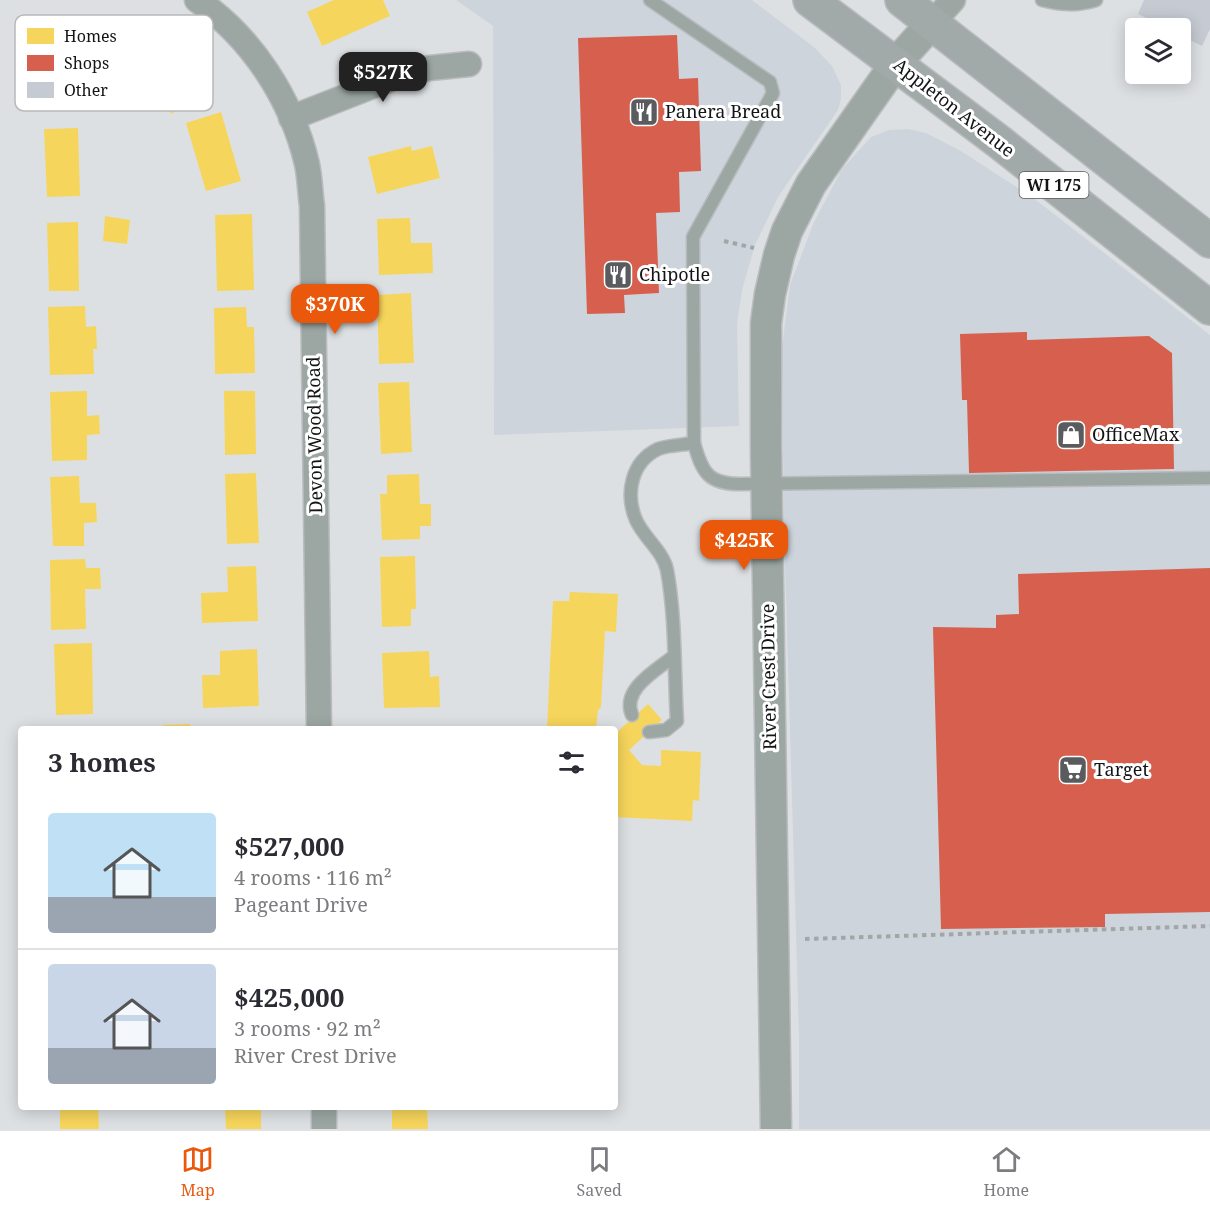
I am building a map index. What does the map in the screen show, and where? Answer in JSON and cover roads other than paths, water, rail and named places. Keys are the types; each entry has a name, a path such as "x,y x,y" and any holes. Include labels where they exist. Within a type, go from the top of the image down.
{"main road":[{"name":"Appleton Avenue","path":"810,0 896,63 1210,308"},
{"name":"WI 175","path":"902,0 943,11 1210,240"}],"street":[{"name":"Devon Wood Road","path":"197,0 229,27 255,55 278,90 291,118 307,165 312,206 319,726"},
{"name":"River Crest Drive","path":"776,1129 766,484 766,323 779,255 787,231 811,184 896,63 943,11"},
{"path":"291,118 380,81 406,73 469,64"},
{"path":"324,1110 324,1129"}],"lane":[{"path":"650,0 770,82 773,93 693,237 694,443 699,462 713,480 725,484 766,484 1210,478"},
{"path":"1042,0 1056,4 1080,5 1096,0"},
{"path":"650,732 666,730 677,721 671,590 666,562 636,521 631,501 632,479 639,465 660,448 694,443"},
{"path":"632,715 629,709 634,690 674,656"}],"place":[{"name":"Panera Bread","path":"644,112"},
{"name":"Chipotle","path":"618,275"},
{"name":"OfficeMax","path":"1071,435"},
{"name":"Target","path":"1073,770"}]}
